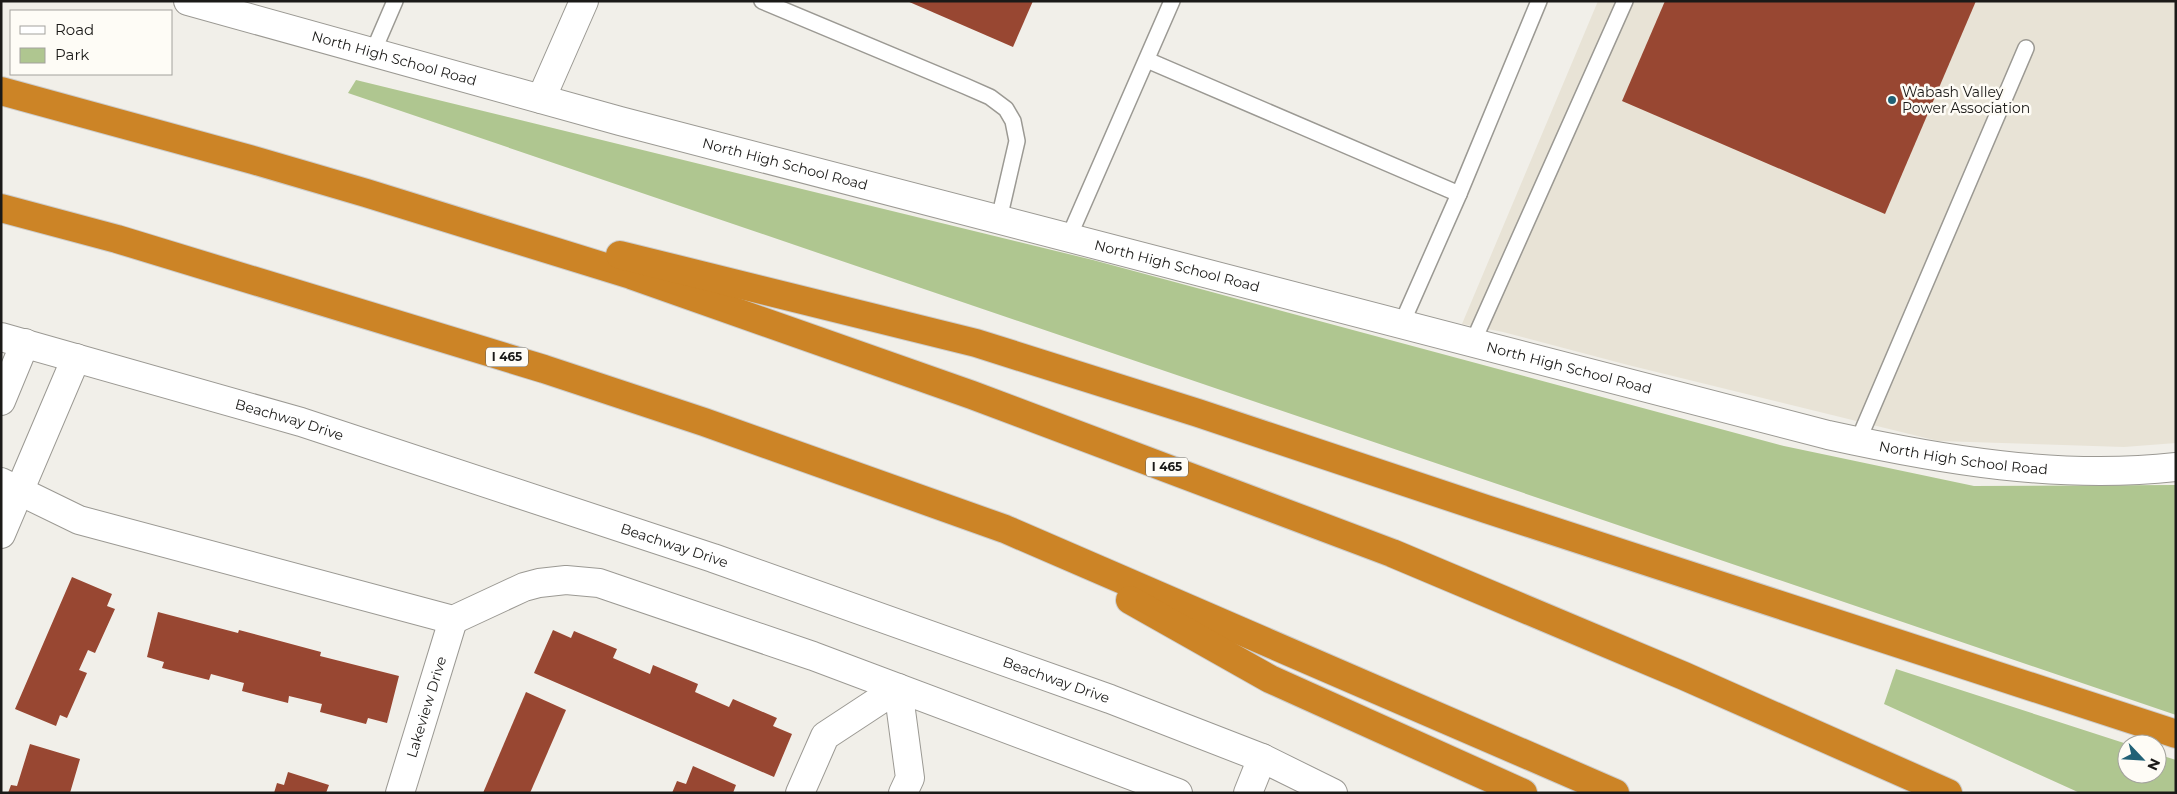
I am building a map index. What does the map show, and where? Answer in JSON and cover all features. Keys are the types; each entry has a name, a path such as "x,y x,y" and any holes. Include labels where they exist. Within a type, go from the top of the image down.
{"highway":[{"name":"I 465","path":"1,91 366,193 640,279 972,395 1411,560 1684,676 1948,793"},
{"path":"366,193 976,343 1198,413 2176,734"},
{"name":"I 465","path":"1,208 117,239 544,369 714,426 1005,529 1615,793"},
{"path":"1005,529 1270,679 1523,793"}],"street":[{"name":"North High School Road","path":"188,1 541,99 999,219 1068,239 1858,441 1937,458 2017,467 2112,470 2176,467"},
{"path":"541,99 584,1"},
{"path":"1,401 13,340"},
{"name":"Beachway Drive","path":"13,340 301,422 713,558 1110,699 1262,758 1333,793"},
{"path":"1,534 11,487 76,358"},
{"path":"11,487 80,520 453,620 524,587 539,583 566,580 599,583 804,653 1178,793"},
{"name":"Lakeview Drive","path":"400,793 453,620"},
{"path":"800,793 825,736 898,688"},
{"path":"898,688 910,778 903,793"},
{"path":"1248,793 1262,758"}],"lane":[{"path":"373,52 395,1"},
{"path":"762,1 973,89 990,97 1006,109 1013,121 1017,141 999,219"},
{"path":"1068,239 1172,1"},
{"path":"1402,323 1459,194 1539,1"},
{"path":"1473,342 1625,1"},
{"path":"1858,441 2026,48"},
{"path":"1146,60 1459,194"}],"shaded area":[{"path":"1598,1 2176,1 2176,443 2124,447 1938,441 1628,365 1503,332 1462,324"}],"green space":[{"path":"356,80 1093,260 1784,446 1974,486 2176,485 2176,715 348,93"},
{"path":"1896,669 2117,741 2117,784 2167,784 2167,757 2176,760 2176,793 2080,793 1884,704"}],"building":[{"path":"907,1 1033,1 1013,47"},
{"path":"1665,1 1976,1 1885,214 1622,101"},
{"path":"72,577 112,594 107,606 115,609 95,653 88,650 79,670 87,673 67,718 60,715 56,726 15,709"},
{"path":"158,612 238,633 239,630 321,652 320,656 399,676 387,723 368,718 366,724 320,712 322,704 289,696 288,703 242,691 244,683 211,674 209,680 162,668 164,662 147,657"},
{"path":"553,630 571,638 574,631 617,649 613,658 650,674 653,665 698,684 695,692 729,707 733,699 777,718 773,726 792,734 774,777 534,673"},
{"path":"526,692 566,710 530,793 483,793"},
{"path":"30,744 80,759 70,793 8,793 11,785 17,786"},
{"path":"693,766 736,785 733,793 672,793 677,781 686,784"},
{"path":"288,772 329,785 326,793 274,793 277,783 284,785"}],"place":[{"name":"Wabash Valley Power Association","path":"1892,100"}]}
